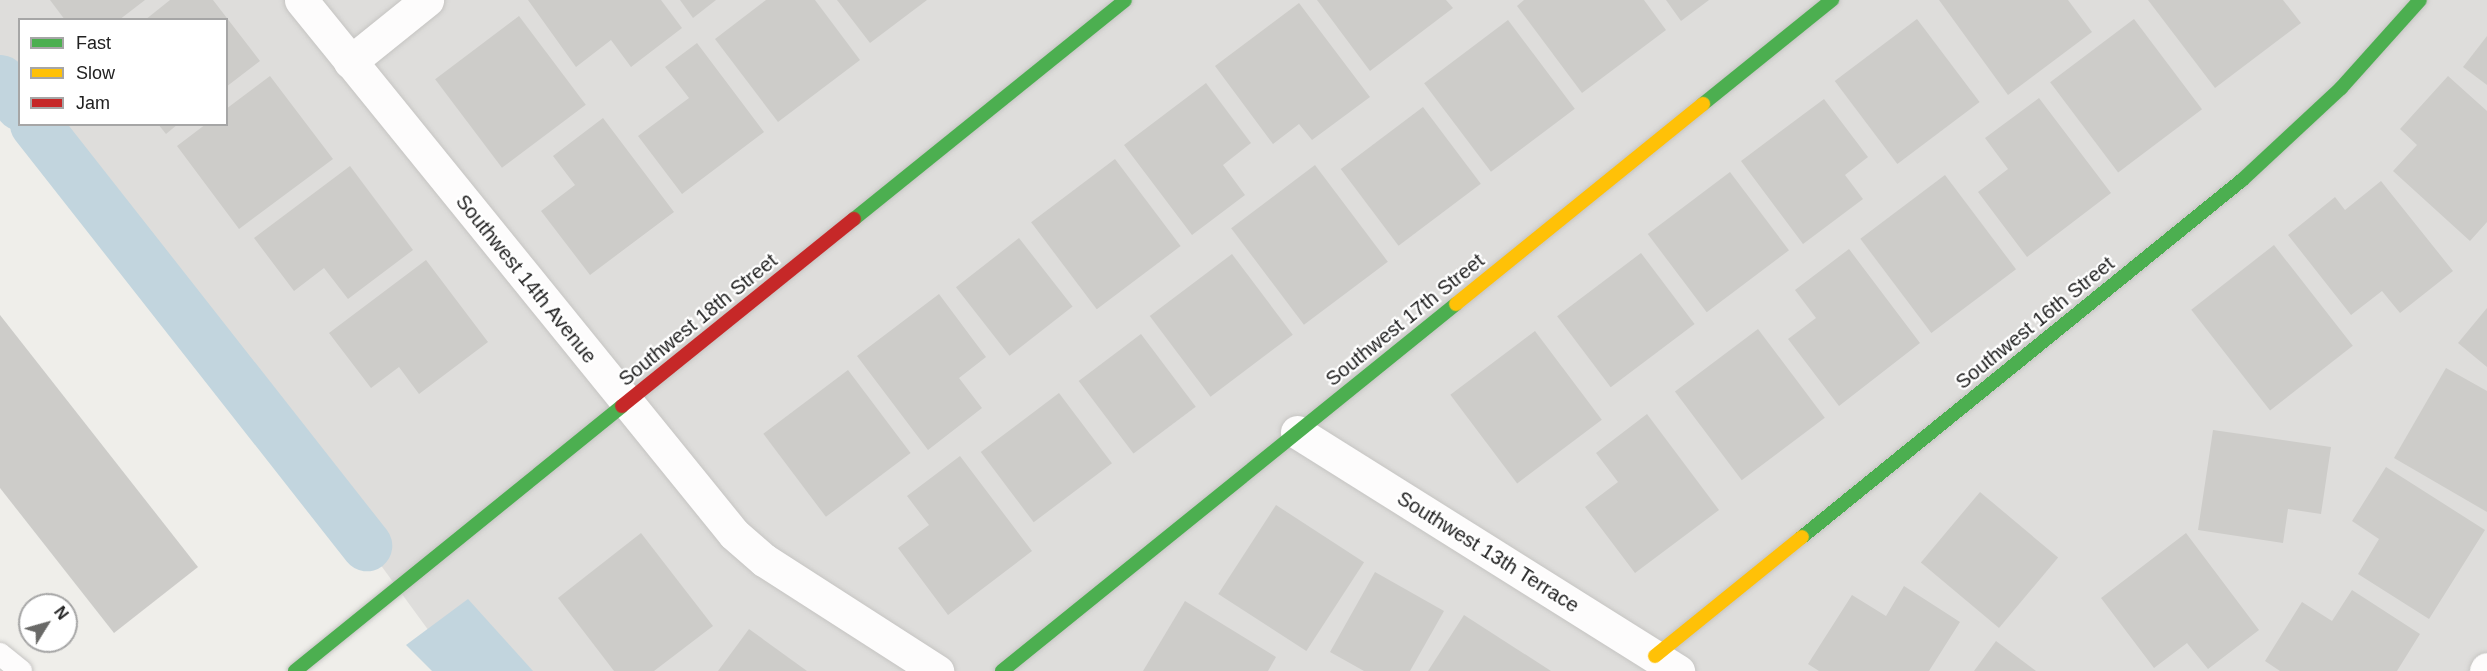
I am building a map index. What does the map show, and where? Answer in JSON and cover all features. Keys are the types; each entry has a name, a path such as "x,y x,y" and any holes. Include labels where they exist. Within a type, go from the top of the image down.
{"street":[{"name":"Southwest 14th Avenue","path":"301,0 626,404 734,534 764,560 937,671"},
{"path":"351,62 428,0"},
{"name":"Southwest 18th Street","path":"295,671 317,664 626,404 1125,0"},
{"name":"Southwest 17th Street","path":"1002,671 1832,0"},
{"name":"Southwest 16th Street","path":"1666,664 2242,180 2341,88 2420,0"},
{"name":"Southwest 13th Terrace","path":"1297,432 1666,664"}],"lane":[{"path":"0,654 21,671"}],"shaded area":[{"path":"0,0 2487,0 2487,671 464,671 448,657 366,545 36,126 228,126 228,18 18,18 18,104 0,80"}],"water":[{"path":"468,599 533,671 432,671 406,645"}],"building":[{"path":"50,0 145,0 122,18 64,18"},
{"path":"170,0 213,0 227,18 148,18"},
{"path":"528,0 661,0 682,28 631,67 611,40 576,67"},
{"path":"680,0 716,0 693,18"},
{"path":"766,0 815,0 860,60 778,122 715,39"},
{"path":"837,0 927,0 870,43"},
{"path":"1317,0 1446,0 1453,8 1370,71"},
{"path":"1524,0 1644,0 1666,30 1582,93 1517,6"},
{"path":"1666,0 1709,0 1681,21"},
{"path":"1939,0 2068,0 2092,32 2008,95"},
{"path":"2148,0 2283,0 2301,23 2215,88"},
{"path":"1299,3 1370,97 1312,140 1299,124 1273,144 1215,66"},
{"path":"519,16 586,105 502,168 435,79"},
{"path":"228,19 260,61 228,85"},
{"path":"1917,19 1980,102 1897,164 1835,81"},
{"path":"2134,19 2202,109 2118,172 2050,82"},
{"path":"1508,20 1575,109 1491,172 1424,83"},
{"path":"2487,36 2487,85 2463,67"},
{"path":"697,43 764,132 682,194 638,136 689,98 665,67"},
{"path":"270,76 333,159 239,229 177,146 203,126 228,126 228,108"},
{"path":"2448,76 2487,111 2487,222 2470,241 2393,171 2417,145 2400,129"},
{"path":"1206,83 1251,143 1223,165 1245,195 1192,235 1124,145"},
{"path":"2039,98 2111,193 2027,257 1978,192 2008,169 1985,138"},
{"path":"1824,99 1868,157 1845,175 1863,199 1803,244 1741,161"},
{"path":"1423,107 1481,184 1399,246 1341,169"},
{"path":"603,118 674,212 590,275 541,211 575,185 553,156"},
{"path":"160,126 176,126 166,134"},
{"path":"1115,159 1181,246 1097,309 1031,222"},
{"path":"1315,165 1388,262 1304,325 1231,228"},
{"path":"350,166 413,250 348,299 324,268 294,291 254,238"},
{"path":"1730,172 1789,250 1707,312 1648,234"},
{"path":"1945,175 2016,269 1931,333 1860,239"},
{"path":"2381,181 2453,271 2400,313 2382,291 2351,315 2288,235 2335,197 2345,210"},
{"path":"1019,238 1073,307 1010,356 956,287"},
{"path":"2274,245 2353,346 2270,411 2191,310"},
{"path":"1849,249 1920,343 1839,406 1788,339 1816,318 1795,290"},
{"path":"1641,253 1695,324 1611,387 1557,316"},
{"path":"1232,254 1293,335 1211,397 1150,316"},
{"path":"426,260 488,342 419,394 399,367 371,388 329,333"},
{"path":"939,294 986,357 959,378 982,408 928,450 857,356"},
{"path":"2487,308 2487,367 2458,343"},
{"path":"0,315 198,567 114,633 0,488"},
{"path":"1758,329 1825,418 1742,480 1675,392"},
{"path":"1535,331 1602,420 1517,483 1450,395"},
{"path":"1141,334 1196,407 1133,454 1079,381"},
{"path":"2446,368 2487,391 2487,512 2394,458"},
{"path":"848,370 911,453 826,517 763,434"},
{"path":"1059,393 1112,463 1034,522 981,452"},
{"path":"1647,414 1719,510 1635,573 1585,507 1618,482 1596,453"},
{"path":"2213,430 2331,447 2321,514 2288,509 2283,543 2198,530"},
{"path":"960,456 1032,551 948,615 898,548 929,525 907,496"},
{"path":"2386,467 2485,530 2429,619 2358,574 2379,539 2352,521"},
{"path":"1980,492 2058,558 1999,628 1921,562"},
{"path":"1276,505 1364,562 1306,651 1218,594"},
{"path":"641,533 713,626 654,671 614,671 558,598"},
{"path":"2186,533 2259,630 2208,669 2187,643 2154,668 2101,598"},
{"path":"1375,572 1444,611 1410,671 1364,671 1330,652"},
{"path":"1904,586 1960,622 1929,671 1819,671 1808,664 1852,595 1886,616"},
{"path":"2352,590 2420,634 2397,671 2280,671 2265,661 2302,602 2332,621"},
{"path":"1185,601 1276,657 1268,671 1143,671"},
{"path":"1464,615 1551,671 1428,671"},
{"path":"749,629 807,671 718,671"},
{"path":"1996,641 2036,671 1974,671"}],"waterway":[{"path":"0,80 18,102"},
{"path":"37,126 366,545"}],"traffic: fast":[{"path":"854,219 1125,0"},
{"path":"1703,104 1832,0"},
{"path":"1802,537 2242,180 2341,88 2420,0"},
{"path":"1002,671 1456,304"},
{"path":"295,671 622,406"}],"traffic: slow":[{"path":"1456,304 1703,104"},
{"path":"1655,656 1802,537"}],"traffic: jam":[{"path":"622,406 854,219"}]}
